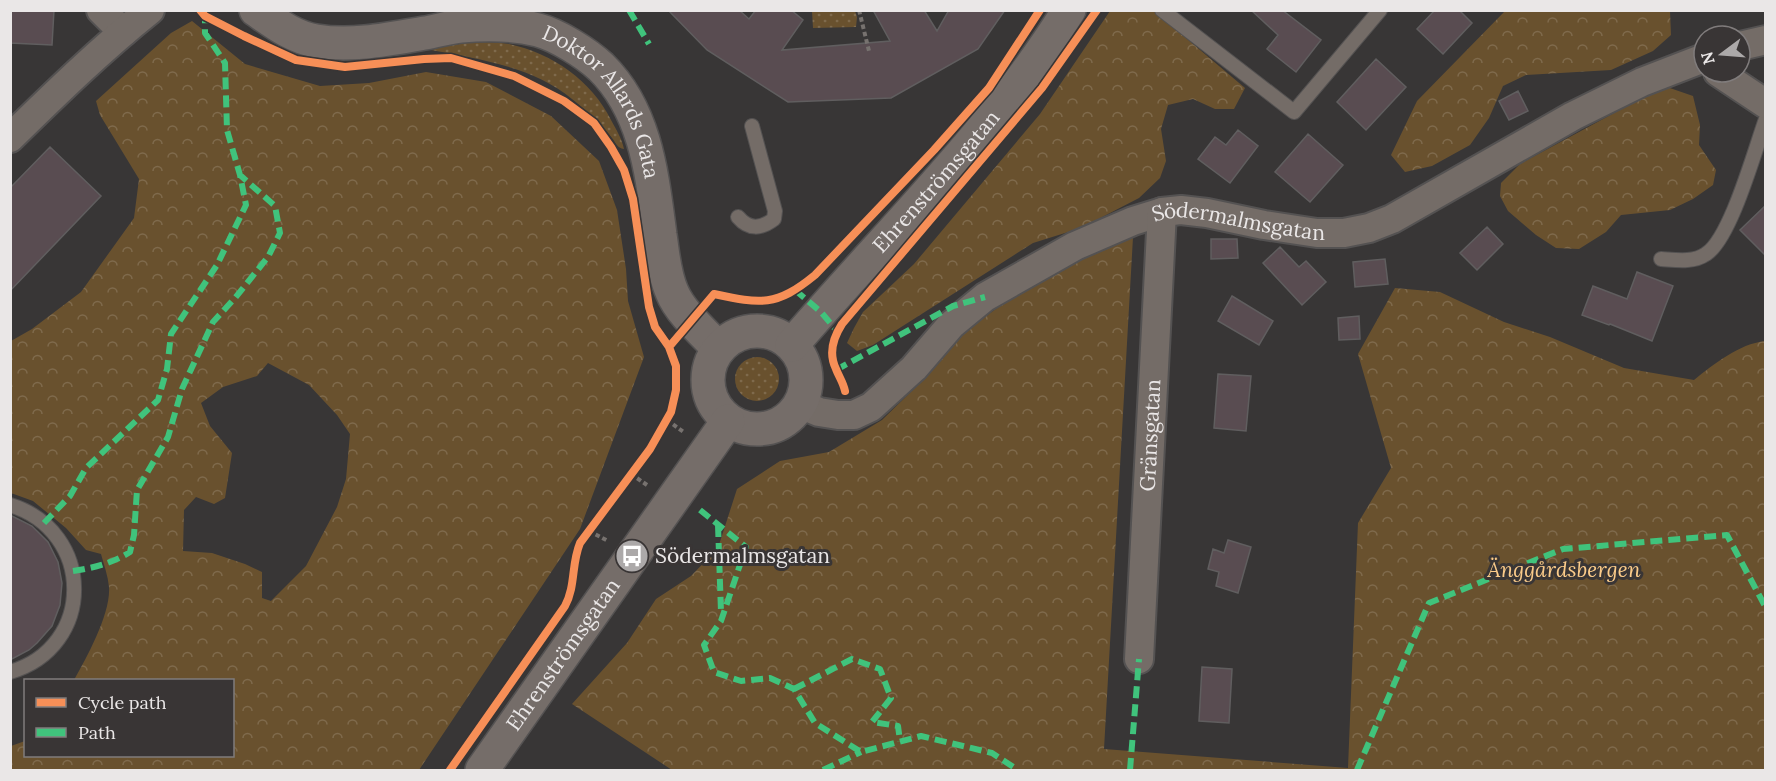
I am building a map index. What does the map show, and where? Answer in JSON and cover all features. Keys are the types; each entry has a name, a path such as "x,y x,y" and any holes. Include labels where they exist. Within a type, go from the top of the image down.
{"street":[{"path":"101,10 123,32"},
{"path":"10,138 62,87 150,10"},
{"name":"Doktor Allards Gata","path":"256,10 288,32 315,41 351,44 460,26 505,26 538,30 566,43 598,64 624,95 636,117 645,143 664,268 672,294 718,348"},
{"name":"Ehrenströmsgatan","path":"792,345 951,167 1010,96 1069,10"},
{"name":"Södermalmsgatan","path":"800,405 819,412 838,415 854,415 871,407 914,368 951,325 985,297 1075,246 1133,221 1162,212 1181,210 1317,233 1344,233 1369,228 1392,219 1573,116 1642,82 1692,67"},
{"path":"1737,84 1766,104"},
{"name":"Gränsgatan","path":"1139,659 1162,212"},
{"path":"754,330 775,334 792,345 802,360 806,387 800,405 792,415 768,428 754,430 728,421 711,400 708,387 711,360 718,348 735,335 754,330"},
{"name":"Ehrenströmsgatan","path":"482,771 728,421"}],"lane":[{"path":"1162,10 1294,112 1380,10"},
{"path":"1661,259 1681,261 1697,258 1707,254 1718,241 1730,222 1766,119"},
{"path":"738,217 744,224 757,228 774,219 775,211 752,126"},
{"path":"10,505 34,515 56,534 71,563 74,584 72,611 61,636 42,656 10,672"}],"path":[{"path":"859,10 870,51"},
{"path":"631,474 648,486"},
{"path":"589,531 608,541"}],"green space":[{"path":"812,11 855,11 856,27 813,28"},
{"path":"1110,11 1154,11 1245,88 1234,109 1215,109 1193,99 1168,105 1161,129 1166,161 1160,178 1139,198 1081,228 1033,243 873,345 857,351 847,343 863,312 914,264 1040,114"},
{"path":"1505,11 1670,11 1671,35 1653,51 1611,70 1526,75 1503,86 1489,118 1470,145 1432,166 1405,172 1391,155 1417,101"},
{"path":"192,21 245,64 320,86 369,83 426,72 486,82 551,116 599,161 617,210 626,269 628,301 644,357 580,529 419,770 11,770 11,746 24,741 24,757 234,757 234,679 75,679 97,635 109,598 107,575 101,554 86,550 66,528 33,501 11,493 11,341 32,329 81,292 134,218 139,179 100,115 96,101 171,33","holes":["268,363 309,385 337,415 350,434 346,479 337,507 306,566 271,601 262,598 262,572 212,553 183,551 184,510 196,497 214,504 225,498 232,453 210,426 201,403 223,387 257,376"]},
{"path":"472,42 504,43 525,48 569,71 582,81 603,106 619,134 624,149 618,146 594,117 557,88 541,79 505,66 431,50"},
{"path":"1664,86 1693,96 1700,125 1699,145 1716,170 1713,185 1693,199 1670,210 1621,215 1606,232 1579,249 1556,248 1536,235 1508,211 1500,196 1501,183 1520,164"},
{"name":"Änggårdsbergen","path":"1133,237 1104,749 1348,768 1358,523 1391,468 1358,354 1395,288 1440,292 1504,322 1550,337 1624,368 1694,380 1736,350 1765,341 1765,770 672,770 572,704 627,643 656,599 691,576 718,548 737,489 780,461 829,452 882,420 923,380 957,338 1013,296 1065,266"},
{"path":"757,357 772,364 779,379 772,394 757,401 742,394 735,379 742,364"}],"building":[{"path":"10,10 54,10 52,45 10,43"},
{"path":"668,10 739,10 749,19 756,10 791,10 803,20 782,50 890,41 873,10 924,10 937,31 949,10 1005,10 978,49 891,98 788,102 707,50"},
{"path":"1251,10 1282,10 1321,40 1296,72 1267,49 1278,35"},
{"path":"1435,10 1459,10 1472,23 1443,54 1417,29"},
{"path":"1376,59 1406,87 1366,130 1337,102"},
{"path":"1518,91 1528,111 1509,120 1499,101"},
{"path":"1238,130 1258,146 1230,183 1198,159 1215,137 1226,145"},
{"path":"1308,134 1343,165 1310,202 1275,172"},
{"path":"50,147 101,196 10,291 10,188"},
{"path":"1766,205 1766,256 1740,230"},
{"path":"1487,227 1503,244 1477,270 1460,253"},
{"path":"1211,239 1237,239 1238,258 1211,259"},
{"path":"1280,247 1299,267 1306,261 1326,282 1302,305 1263,263"},
{"path":"1385,259 1388,284 1355,287 1353,262"},
{"path":"1637,272 1673,286 1652,341 1582,315 1593,286 1627,299"},
{"path":"1232,296 1273,321 1259,345 1218,321"},
{"path":"1359,316 1360,339 1339,340 1338,318"},
{"path":"1218,374 1251,376 1246,431 1214,428"},
{"path":"10,515 32,526 48,542 58,562 62,583 60,605 52,626 29,650 10,660"},
{"path":"1228,540 1251,547 1238,593 1216,586 1219,572 1208,569 1213,549 1224,553"},
{"path":"1202,667 1232,669 1229,723 1199,721"}],"marked path":[{"path":"629,10 649,44"},
{"path":"44,523 70,496 86,468 158,400 167,369 171,334 217,265 246,205 227,130 225,63 205,33 205,16"},
{"path":"73,571 103,564 130,552 134,535 137,490 168,437 182,389 213,322 268,257 280,233 275,206 240,175"},
{"path":"795,290 821,312 837,331"},
{"path":"836,370 953,306 985,297"},
{"path":"700,510 746,547 721,621 704,645 714,672 741,681 770,678 794,689 815,723 861,752 921,736 992,753 1018,770"},
{"path":"718,525 721,612"},
{"path":"1357,770 1429,603 1563,549 1727,535 1766,608"},
{"path":"794,689 852,659 880,669 891,698 872,722 898,726 900,741"},
{"path":"1130,770 1139,659"},
{"path":"823,770 861,752"}],"cycle path":[{"path":"200,10 205,16 296,60 345,67 451,58 514,76 564,101 594,123 624,170 633,199 649,307 655,327 669,347"},
{"path":"450,770 565,606 571,590 575,559 580,543 650,449 671,412 676,390 676,366 669,347 714,294 744,300 768,300 789,293 815,275 934,150 989,88 1040,10"},
{"path":"845,391 832,357 834,340 842,324 1042,88 1097,10"}],"place":[{"name":"Södermalmsgatan","path":"632,556"}]}
